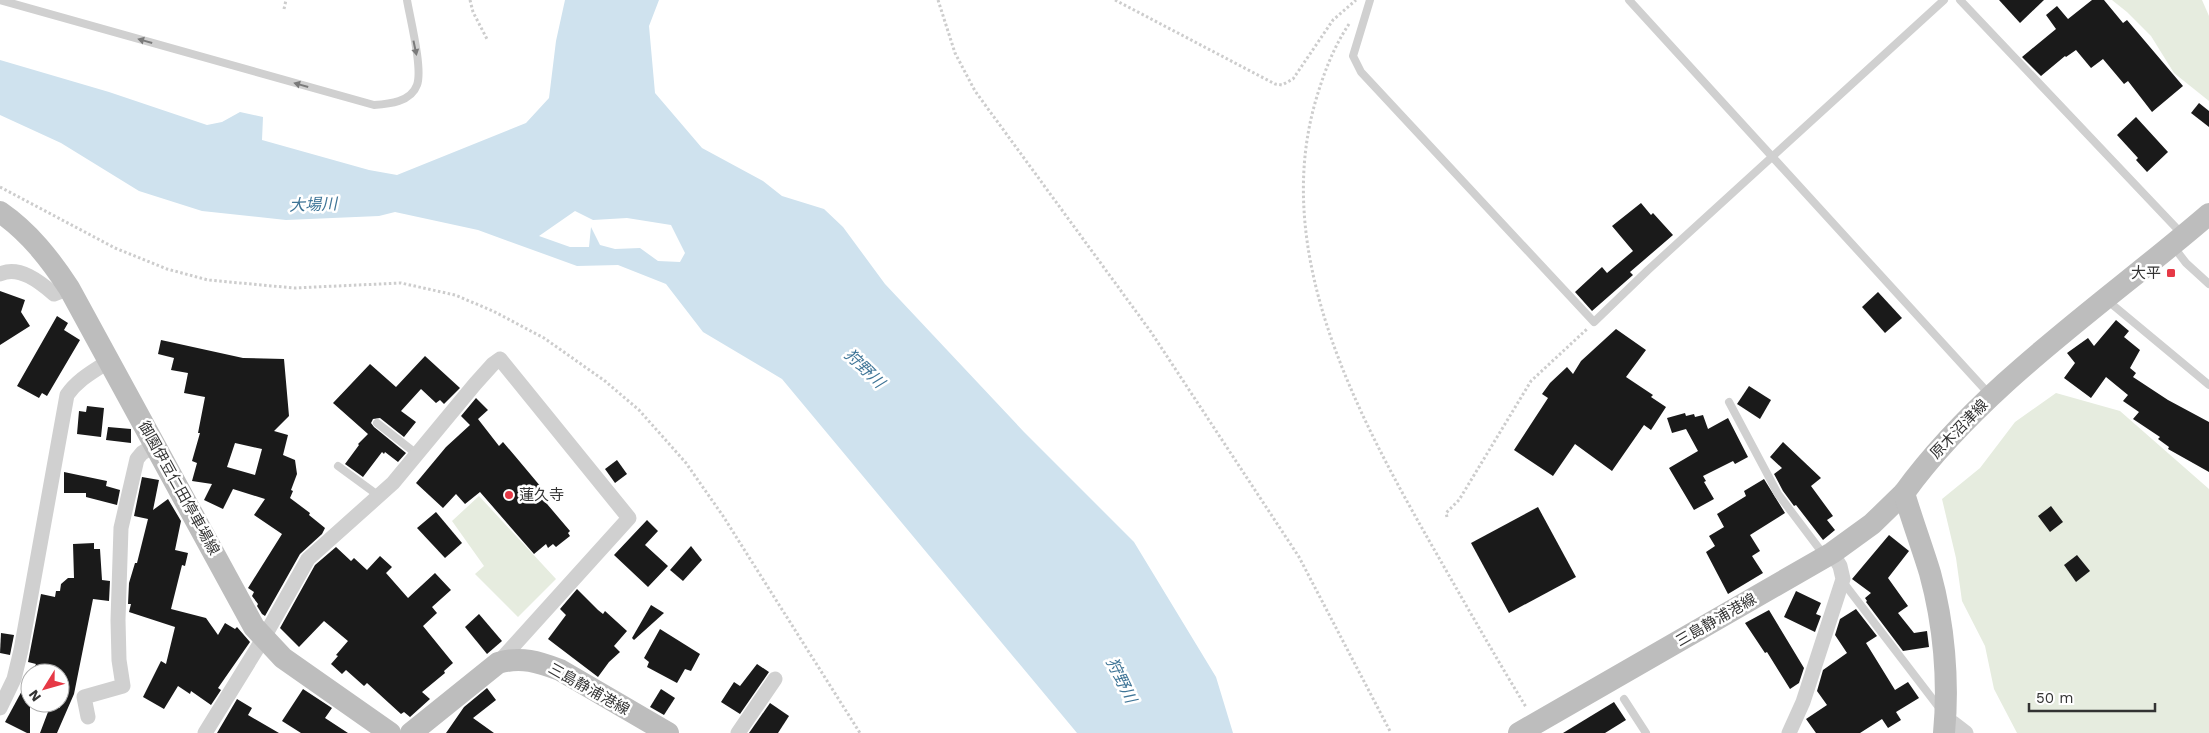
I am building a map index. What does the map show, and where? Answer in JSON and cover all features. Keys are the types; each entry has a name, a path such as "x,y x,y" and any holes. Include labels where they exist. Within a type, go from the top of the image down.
{"main road":[{"name":"御園伊豆仁田停車場線","path":"0,212 42,250 69,288 254,627 263,639 283,658 390,733"},
{"name":"原木沼津線","path":"1904,493 1924,466 1992,396 2209,214"},
{"name":"三島静浦港線","path":"1524,723 1828,555 1872,524 1904,493"},
{"path":"1904,493 1930,575 1941,630 1944,657 1945,723"},
{"name":"三島静浦港線","path":"411,733 498,663 511,659 525,659 560,670 668,733"}],"street":[{"path":"0,274 13,271 28,276 54,294 69,288"},
{"path":"205,733 263,639 308,559 379,496 418,455 475,384 500,359 628,518 498,663"},
{"path":"0,708 14,679 21,650 67,395 73,386 83,378 110,361"},
{"path":"88,717 84,697 123,686 119,660 118,620 121,528 137,459 155,444"},
{"path":"1789,733 1803,702 1842,580 1841,570 1828,555"},
{"path":"738,733 775,679"},
{"path":"1945,723 1953,723 1966,733"}],"lane":[{"path":"0,0 374,105 392,104 409,95 417,85 418,65 407,0"},
{"path":"1370,0 1354,56 1361,72 1594,322 1648,270 1944,0"},
{"path":"1629,0 1992,396"},
{"path":"1960,0 2178,240 2186,263 2209,284"},
{"path":"2106,300 2209,385"},
{"path":"1729,402 1778,494 1828,555"},
{"path":"377,423 418,455"},
{"path":"338,466 379,496"},
{"path":"1842,580 1945,723"},
{"path":"1624,700 1646,733"}],"path":[{"path":"284,9 286,0"},
{"path":"470,0 488,41"},
{"path":"938,0 955,53 975,91 1151,332 1299,556 1391,733"},
{"path":"1115,0 1275,84 1282,85 1293,79 1333,20 1356,0"},
{"path":"1352,20 1332,53 1320,82 1305,147 1305,216 1309,256 1318,296 1338,358 1386,466 1486,642 1524,723"},
{"path":"0,187 115,248 167,269 208,280 294,288 401,282 455,295 494,311 544,338 599,377 639,410 686,463 723,516 860,733"},
{"path":"1447,517 1446,513 1459,500 1531,380 1594,322"}],"shaded area":[{"path":"2112,0 2202,0 2209,16 2209,101 2174,73 2151,36"},
{"path":"2056,393 2120,411 2209,489 2209,733 2017,733 1994,689 1985,646 1962,601 1956,558 1942,499 1980,468 2015,422"},
{"path":"479,496 556,579 518,617 475,574 484,566 452,521"}],"water":[{"path":"565,0 659,0 649,26 655,93 702,148 763,181 782,196 824,209 843,227 885,284 1024,432 1134,542 1216,677 1233,733 1077,733 782,379 703,332 666,284 618,265 577,266 478,230 395,212 379,216 286,220 202,211 139,191 61,143 0,115 0,60 109,92 207,125 222,122 240,112 263,117 262,140 369,170 397,175 526,123 549,98 556,41","holes":["575,211 593,220 627,218 671,225 685,253 680,262 658,261 640,248 615,249 600,245 591,227 589,247 570,247 539,236"]}],"building":[{"path":"1999,0 2044,0 2020,23"},
{"path":"2092,0 2104,0 2123,23 2127,20 2183,86 2152,112 2128,81 2124,84 2103,59 2091,68 2076,50 2065,56 2041,76 2022,57 2056,29 2046,15 2057,6 2068,19"},
{"path":"2199,103 2209,111 2209,127 2191,113"},
{"path":"2136,117 2168,152 2147,172 2136,160 2138,158 2117,135"},
{"path":"1641,203 1673,235 1630,272 1633,275 1592,311 1575,292 1602,267 1607,273 1633,251 1612,226"},
{"path":"0,291 25,300 21,312 30,326 0,345"},
{"path":"1878,292 1902,318 1885,333 1862,307"},
{"path":"57,316 68,323 64,330 80,340 47,396 42,393 39,398 17,386"},
{"path":"2116,320 2129,331 2124,337 2140,350 2130,368 2136,373 2133,377 2168,400 2209,422 2209,472 2168,449 2169,447 2158,439 2160,437 2133,419 2139,412 2123,401 2128,395 2106,377 2091,398 2064,378 2075,363 2067,353 2088,338 2094,346"},
{"path":"1616,329 1646,350 1626,377 1653,395 1651,397 1666,407 1651,430 1644,425 1612,471 1575,444 1553,476 1514,450 1548,398 1542,394 1550,383 1567,367 1573,374 1581,361"},
{"path":"161,340 243,358 284,359 289,416 274,431 288,435 283,455 295,460 297,474 290,498 310,513 309,515 325,528 322,534 300,554 265,616 252,596 254,592 248,588 282,534 254,515 265,499 233,489 223,509 204,500 212,484 192,481 197,463 192,461 200,433 198,433 205,397 184,393 188,373 171,370 174,358 158,354","holes":["235,443 262,449 255,475 227,467"]},
{"path":"425,356 460,388 444,404 440,400 436,403 421,389 401,411 416,422 404,437 380,418 373,419 371,423 374,427 406,453 398,462 385,452 384,454 382,452 363,477 345,464 358,444 368,434 333,403 370,364 396,387"},
{"path":"1749,386 1771,400 1760,419 1737,404"},
{"path":"476,398 488,410 478,419 499,446 503,442 541,487 536,491 570,531 568,533 570,536 556,547 553,544 548,548 546,544 534,554 480,492 465,504 456,494 443,508 416,483 446,447 470,425 461,416"},
{"path":"87,406 104,408 101,437 77,434 79,411 86,412"},
{"path":"1685,413 1686,416 1694,414 1695,417 1703,415 1708,429 1728,418 1748,457 1735,464 1733,461 1703,476 1706,481 1704,482 1714,499 1694,510 1669,468 1698,451 1686,429 1672,433 1667,418"},
{"path":"108,427 131,429 131,443 106,440"},
{"path":"1783,442 1821,478 1811,486 1833,516 1827,520 1835,530 1823,540 1796,505 1794,506 1774,474 1782,468 1770,457"},
{"path":"617,460 627,474 615,483 605,469"},
{"path":"64,472 107,481 106,486 120,490 117,505 86,497 86,493 64,493"},
{"path":"142,477 159,480 153,510 168,499 181,521 175,550 188,553 185,566 182,565 171,609 206,618 218,635 225,623 235,629 237,627 250,642 218,688 221,690 211,705 191,691 190,694 178,686 164,709 143,697 161,661 166,664 175,627 129,612 131,604 128,604 129,583 135,563 137,563 148,519 134,516"},
{"path":"1764,479 1785,513 1750,535 1760,551 1752,556 1763,573 1728,594 1706,552 1715,546 1709,536 1724,527 1717,514 1746,496 1744,491"},
{"path":"2051,506 2063,522 2050,532 2038,516"},
{"path":"1538,507 1576,577 1509,613 1471,543"},
{"path":"436,512 462,543 445,558 417,528"},
{"path":"647,520 658,531 645,545 668,566 648,587 614,555"},
{"path":"1889,535 1909,551 1888,578 1908,606 1898,613 1914,633 1927,631 1929,647 1903,651 1866,602 1865,598 1871,593 1852,579"},
{"path":"94,543 94,549 100,549 102,580 110,581 109,601 93,599 74,694 70,703 70,663 28,662 41,594 55,597 56,591 60,591 61,584 68,578 74,578 73,544"},
{"path":"691,546 702,560 683,581 670,570"},
{"path":"336,547 351,561 354,558 367,570 380,556 392,567 386,573 408,598 435,573 451,590 432,607 437,613 423,626 453,663 444,671 445,673 422,692 430,699 410,717 404,712 401,714 367,683 364,686 346,670 342,674 331,664 348,641 324,621 299,647 280,628 315,565"},
{"path":"2077,555 2090,571 2076,582 2064,565"},
{"path":"577,589 598,610 603,614 605,611 627,631 614,646 620,652 609,662 598,677 548,639 566,615 560,609"},
{"path":"1796,591 1821,603 1816,614 1821,616 1815,632 1784,617"},
{"path":"651,605 664,613 634,640 632,638"},
{"path":"1856,609 1877,636 1866,643 1895,690 1908,682 1919,698 1896,712 1901,720 1888,728 1882,719 1860,733 1816,733 1806,719 1827,705 1817,691 1823,670 1847,653 1835,635 1840,619"},
{"path":"1769,610 1804,668 1799,683 1790,689 1767,652 1765,653 1745,623"},
{"path":"479,614 502,641 487,654 465,627"},
{"path":"660,629 700,654 691,671 685,669 677,683 647,667 649,662 644,658"},
{"path":"1,633 14,635 10,655 0,653"},
{"path":"757,664 769,672 740,714 721,702 734,682 740,686"},
{"path":"487,688 496,700 473,718 494,733 446,733 464,707"},
{"path":"303,689 332,708 325,718 348,733 301,733 282,721"},
{"path":"661,689 675,698 664,715 650,707"},
{"path":"20,694 20,713 30,713 30,733 5,722"},
{"path":"237,699 252,708 248,715 279,733 217,733"},
{"path":"1614,702 1626,720 1605,733 1563,733"},
{"path":"770,703 789,716 778,733 749,733"},
{"path":"48,713 66,713 57,733 40,733"}],"place":[{"name":"大平","path":"2171,273"},
{"name":"蓮久寺","path":"509,495"}],"water label":[{"name":"大場川","path":"313,204"},
{"name":"狩野川","path":"865,368"},
{"name":"狩野川","path":"1122,680"}]}
